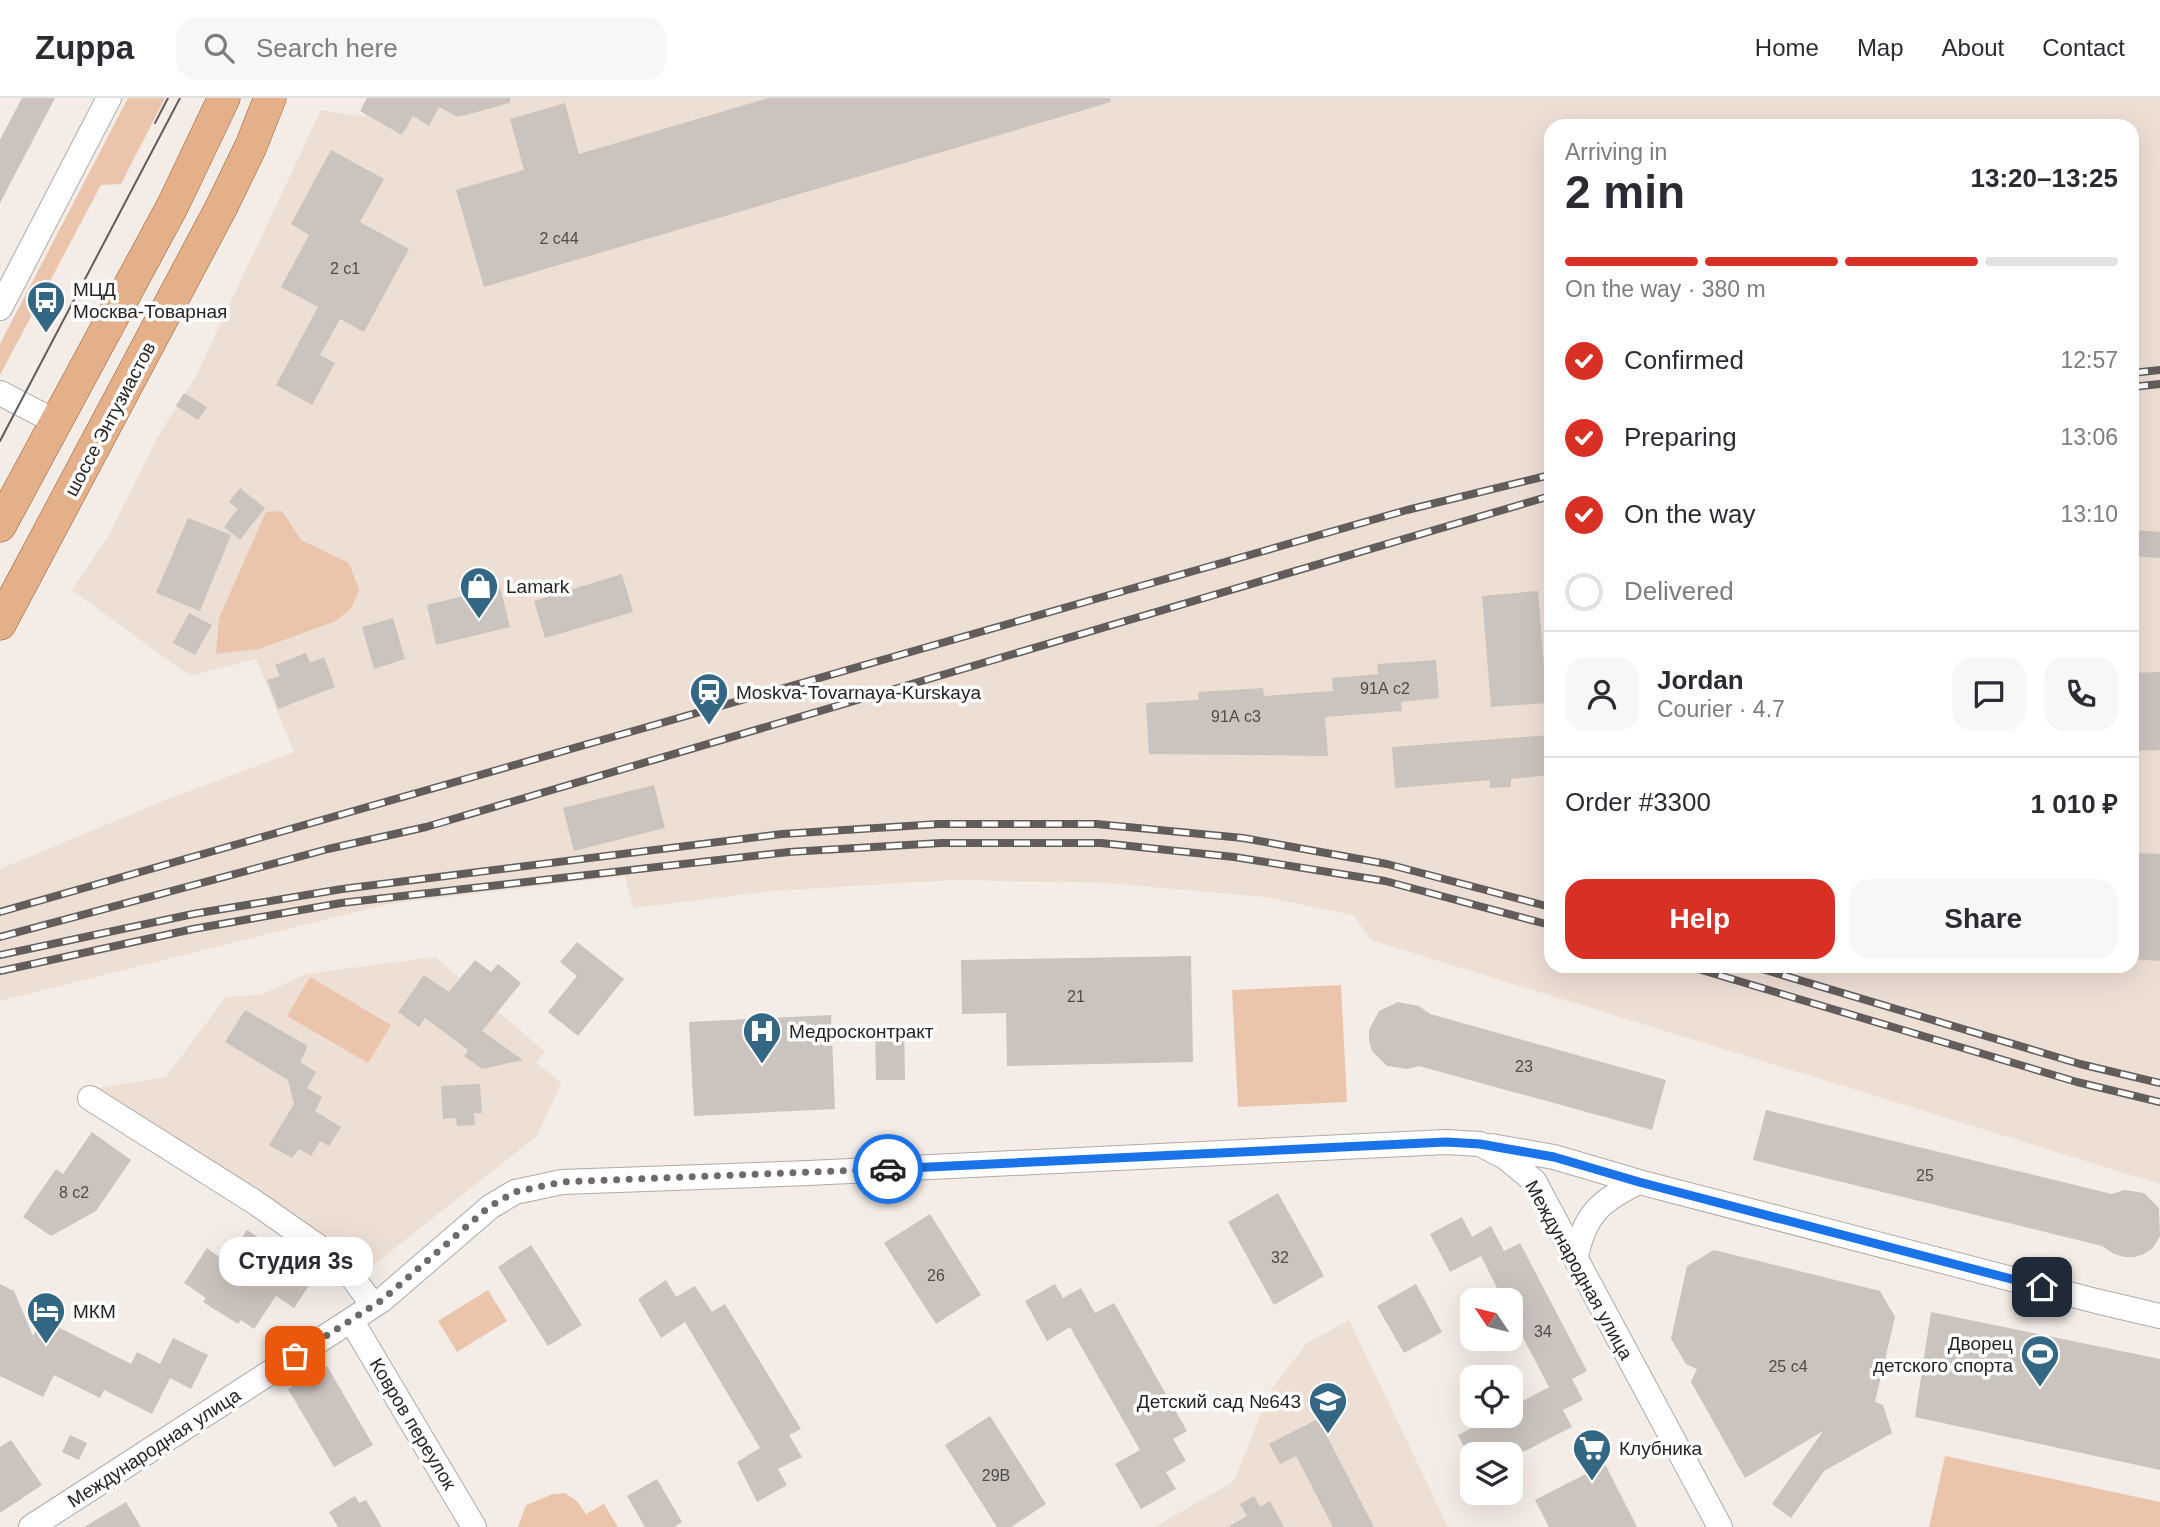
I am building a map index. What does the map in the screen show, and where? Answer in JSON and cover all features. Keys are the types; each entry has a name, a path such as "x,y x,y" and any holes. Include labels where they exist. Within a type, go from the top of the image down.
{"main road":[{"path":"0,526 173,205 224,98"},
{"name":"шоссе Энтузиастов","path":"0,624 222,206 251,146 270,98"}],"street":[{"path":"0,308 7,279 110,98"},
{"path":"0,393 56,422"},
{"path":"90,1098 253,1201 313,1243 344,1266 373,1305"},
{"name":"Международная улица","path":"31,1527 373,1305 489,1207 515,1192 562,1182 1446,1142 1480,1144 1505,1157 1534,1181 1720,1527"},
{"path":"1480,1144 1554,1157 1639,1182 2160,1316"},
{"path":"1576,1256 1584,1226 1597,1210 1614,1194 1639,1182"},
{"name":"Ковров переулок","path":"351,1320 474,1527"}],"shaded area":[{"path":"128,98 165,98 121,184 101,185 0,375 0,344"},
{"path":"376,98 2160,98 2160,1184 1371,940 1353,915 1265,897 1107,883 953,880 773,891 633,908 625,876 388,904 0,1001 0,869 163,801 294,752 256,659 190,676 72,590 109,535 157,438 196,376 321,110 366,117"},
{"path":"282,511 301,540 349,563 359,590 352,607 336,621 259,649 216,654 219,618 266,512"},
{"path":"435,957 545,1052 536,1062 561,1083 537,1136 363,1273 90,1089 166,1077 226,997 261,995 306,974"},
{"path":"310,977 391,1025 368,1063 287,1016"},
{"path":"1341,985 1347,1102 1238,1107 1232,990"},
{"path":"488,1290 507,1321 457,1352 438,1321"},
{"name":"Детский сад №643","path":"1349,1320 1448,1527 1155,1527 1234,1481 1271,1390 1307,1343"},
{"path":"1945,1456 2160,1502 2160,1527 1929,1527"},
{"path":"565,1493 577,1501 586,1514 604,1504 618,1527 518,1527 526,1505 553,1494"}],"building":[{"path":"22,98 55,98 0,203 0,140"},
{"path":"367,98 510,98 510,103 458,117 439,107 429,126 413,116 402,135 360,111"},
{"path":"768,98 1110,98 1111,102 484,287 456,190 524,170 510,119 565,103 579,154"},
{"path":"331,150 384,179 360,222 409,249 364,332 340,319 320,355 335,363 312,405 276,385 318,307 281,287 309,235 291,224"},
{"path":"184,393 207,407 198,420 176,406"},
{"path":"240,488 265,508 240,540 224,527 238,509 229,502"},
{"path":"188,518 231,535 200,611 156,593"},
{"path":"2139,530 2160,532 2160,558 2139,556"},
{"path":"622,574 633,612 545,638 534,601"},
{"path":"500,587 510,627 436,645 427,605"},
{"path":"1538,591 1544,703 1491,707 1482,596"},
{"path":"189,613 212,625 195,655 173,643"},
{"path":"393,618 405,659 374,669 362,627"},
{"path":"306,653 310,663 324,657 335,687 278,709 267,680 280,676 275,665"},
{"path":"1436,660 1439,698 1401,702 1402,711 1325,717 1328,756 1149,754 1146,703 1199,700 1198,692 1263,688 1264,696 1333,691 1332,678 1378,674 1377,664"},
{"path":"2160,672 2160,750 2139,751 2139,673"},
{"path":"1544,735 1544,776 1511,779 1511,787 1490,788 1490,780 1395,788 1392,747"},
{"path":"654,785 665,828 574,851 563,808"},
{"path":"2139,853 2160,854 2160,961 2139,960"},
{"path":"577,942 624,979 578,1036 548,1012 577,976 560,962"},
{"path":"1191,956 1193,1062 1007,1066 1006,1013 962,1014 961,960"},
{"path":"475,960 491,972 498,964 521,983 482,1031 523,1060 482,1069 464,1056 468,1050 425,1018 419,1027 398,1012 424,975 449,992"},
{"path":"1398,1002 1419,1006 1430,1014 1666,1080 1652,1130 1419,1066 1407,1069 1387,1066 1372,1051 1369,1030 1379,1011"},
{"path":"245,1010 308,1046 300,1062 316,1072 307,1088 322,1097 315,1111 341,1127 329,1146 320,1141 311,1156 299,1149 292,1158 269,1145 294,1104 288,1080 225,1042"},
{"name":"Медросконтракт","path":"831,1015 835,1109 694,1116 689,1022"},
{"path":"875,1025 904,1025 905,1080 876,1080"},
{"path":"480,1084 482,1113 474,1113 475,1125 457,1126 456,1118 443,1119 441,1086"},
{"path":"1766,1110 2112,1194 2124,1190 2144,1193 2159,1208 2160,1236 2153,1248 2144,1254 2124,1257 2102,1246 1753,1160"},
{"path":"92,1132 131,1160 96,1211 51,1236 23,1217 56,1169 63,1174"},
{"path":"1278,1193 1324,1276 1274,1305 1228,1222"},
{"path":"930,1214 981,1295 936,1324 884,1243"},
{"path":"1462,1217 1472,1237 1491,1226 1504,1251 1520,1243 1587,1371 1572,1379 1583,1400 1563,1410 1572,1427 1523,1452 1523,1442 1462,1442 1458,1435 1472,1428 1523,1428 1523,1401 1549,1387 1523,1338 1523,1288 1497,1288 1481,1256 1450,1272 1430,1234"},
{"path":"247,1230 265,1242 267,1239 316,1275 294,1308 276,1296 254,1329 241,1320 238,1324 203,1302 206,1298 184,1283 207,1248 226,1262"},
{"path":"531,1245 582,1325 548,1346 498,1267"},
{"path":"1714,1250 1880,1291 1895,1317 1875,1402 1883,1405 1892,1433 1824,1471 1791,1518 1772,1504 1823,1431 1745,1478 1691,1382 1697,1369 1686,1364 1671,1339 1687,1266"},
{"path":"666,1280 676,1297 695,1286 712,1312 725,1304 801,1429 789,1435 802,1457 778,1469 787,1485 757,1502 737,1462 760,1448 685,1322 661,1338 638,1299"},
{"name":"МКМ","path":"0,1284 14,1291 33,1336 42,1319 131,1364 137,1352 160,1364 173,1338 208,1355 191,1389 170,1378 152,1414 104,1390 100,1398 54,1375 43,1397 0,1376"},
{"path":"1055,1284 1063,1298 1081,1288 1095,1313 1114,1303 1187,1431 1173,1439 1186,1461 1166,1472 1176,1489 1141,1509 1115,1464 1140,1450 1070,1327 1047,1341 1025,1301"},
{"path":"1416,1284 1442,1332 1404,1353 1377,1306"},
{"name":"Дворец детского спорта","path":"1931,1312 2160,1359 2160,1470 1915,1417"},
{"path":"327,1366 373,1445 334,1467 288,1389"},
{"path":"990,1416 1046,1504 1011,1527 997,1527 945,1445"},
{"path":"1318,1419 1374,1527 1333,1527 1296,1456 1280,1464 1269,1444"},
{"path":"70,1435 87,1443 79,1460 62,1452"},
{"path":"11,1440 42,1485 0,1513 0,1447"},
{"name":"Клубника","path":"1605,1464 1637,1527 1549,1527 1535,1500"},
{"path":"657,1479 682,1522 674,1527 645,1527 627,1496"},
{"path":"355,1496 359,1503 366,1500 382,1527 338,1527 329,1512"},
{"path":"1254,1496 1260,1507 1270,1501 1284,1527 1228,1527 1247,1516 1240,1504"},
{"path":"126,1502 141,1527 84,1527"}],"tram line":[{"path":"155,123 168,98"},
{"path":"0,441 180,98"}],"railway":[{"path":"2139,372 2160,370"},
{"path":"2139,386 2160,384"},
{"path":"0,912 1407,510 1544,476"},
{"path":"0,937 328,849 426,827 1544,498"},
{"path":"0,955 193,914 342,889 782,834 939,824 1096,824 1243,838 1387,864 1544,905"},
{"path":"0,971 193,929 341,903 789,852 941,843 1101,843 1234,857 1385,881 1544,923"},
{"path":"1711,973 2077,1082 2160,1102"},
{"path":"1775,973 2080,1064 2160,1083"}],"way so far":[{"path":"295,1356 382,1300 489,1207 515,1192 562,1182 888,1169"}],"place":[{"name":"МЦД Москва-Товарная","path":"46,334"},
{"name":"Lamark","path":"479,620"},
{"name":"Moskva-Tovarnaya-Kurskaya","path":"709,726"},
{"name":"Медросконтракт","path":"762,1065"},
{"name":"МКМ","path":"46,1345"},
{"name":"Студия 3s","path":"295,1356"},
{"name":"Дворец детского спорта","path":"2040,1388"},
{"name":"Детский сад №643","path":"1328,1435"},
{"name":"Клубника","path":"1592,1482"}],"route":[{"path":"888,1169 1446,1142 1480,1144 1554,1157 1639,1182 2042,1287"}]}
